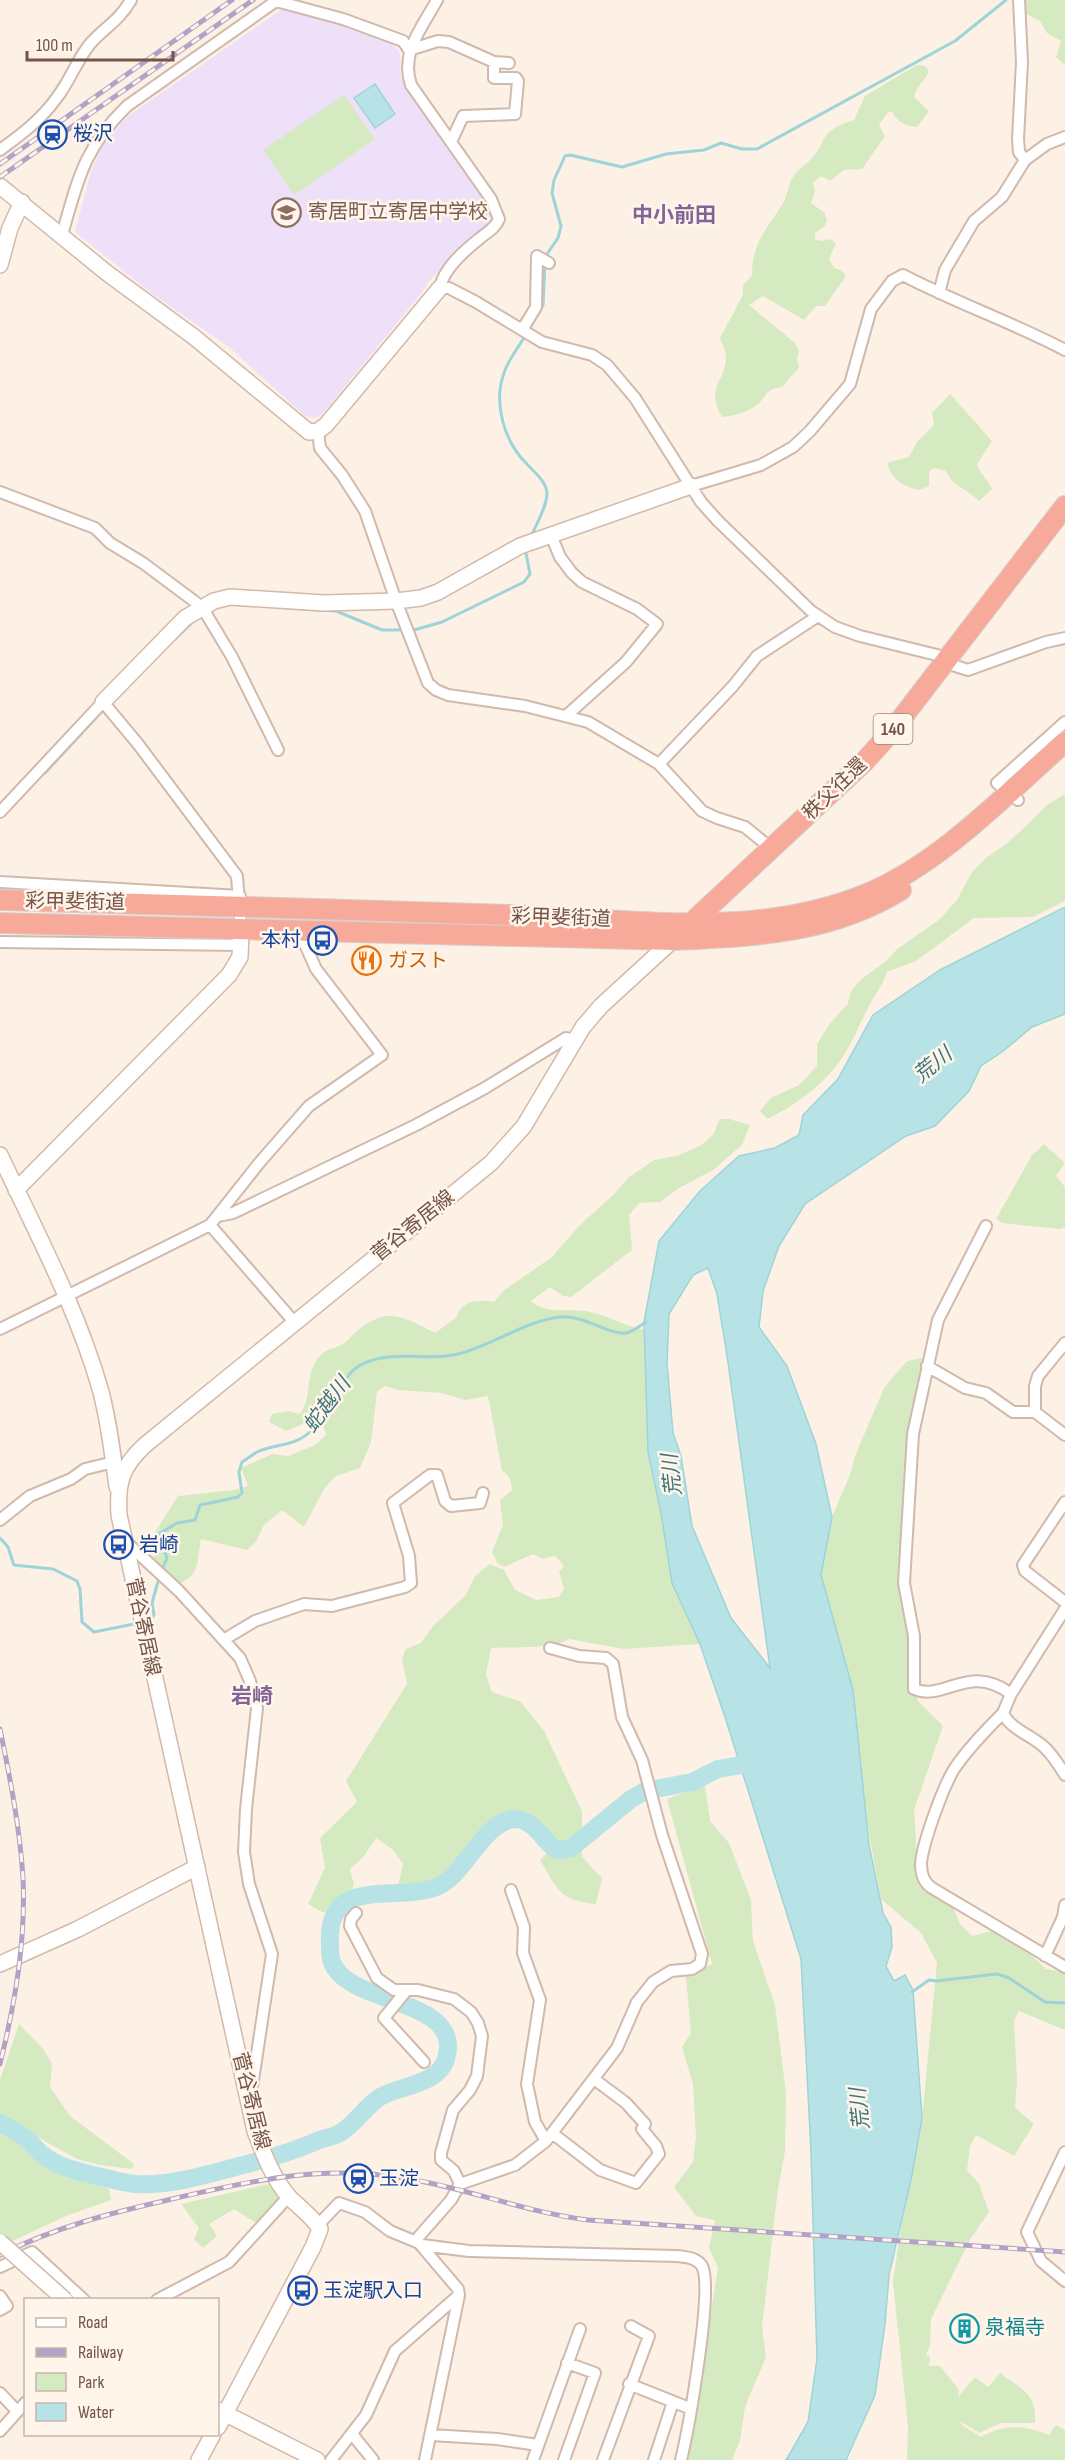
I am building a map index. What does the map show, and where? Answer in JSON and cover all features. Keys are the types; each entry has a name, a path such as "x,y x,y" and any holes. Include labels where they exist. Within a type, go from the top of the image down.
{"highway":[{"name":"秩父往還","path":"673,940 864,762 891,732 1065,506"},
{"name":"彩甲斐街道","path":"1013,796 1065,742"},
{"name":"彩甲斐街道","path":"0,900 240,900 545,926 673,940 763,936 841,911 864,895 905,876 1065,760"},
{"name":"彩甲斐街道","path":"0,923 241,937 299,931 691,924 775,920 841,911"}],"street":[{"path":"0,150 39,120 59,95 88,46 122,16 131,0"},
{"path":"62,235 77,183 91,150 108,125 128,106 276,0 344,19 403,42 409,50"},
{"path":"0,186 212,352 301,428 309,432 318,431 326,426 440,288 442,277 473,244 497,225 499,219 491,199 411,85 407,73 409,50 437,0"},
{"path":"1019,0 1022,62 1018,139 1019,152 1025,160"},
{"path":"409,50 438,41 449,42 494,62 509,63"},
{"path":"451,142 463,116 515,114 518,81 516,78 494,78 494,62"},
{"path":"939,293 945,270 974,221 1002,196 1025,160 1047,144 1065,137"},
{"path":"0,265 10,228 22,202"},
{"path":"522,330 536,307 537,256 549,263"},
{"path":"0,812 185,618 214,601 230,597 324,603 396,601 438,592 510,551 691,486 761,465 793,447 810,431 849,384 871,309 883,291 898,276 903,274 939,293 1026,330 1065,350"},
{"path":"440,288 449,288 476,302 542,342 592,355 607,365 635,398 691,486 717,520 791,593 818,616 836,627 947,660 968,670 1046,642 1065,638"},
{"path":"318,431 320,448 342,475 365,511 396,601 428,683 436,690 448,695 525,706 588,722 659,764 702,811 745,827 772,849"},
{"path":"0,492 95,528 110,543 143,563 202,607 232,657 278,750"},
{"path":"551,535 560,557 582,582 637,609 657,624 626,662 566,716"},
{"path":"659,764 733,686 757,656 818,616"},
{"path":"16,1190 230,975 237,964 241,937 237,876 138,744 103,702"},
{"path":"1013,796 996,783 1065,722"},
{"path":"0,882 47,889 240,900"},
{"path":"214,1221 260,1161 309,1106 382,1055 316,969 299,931"},
{"path":"0,942 47,937 241,937"},
{"name":"菅谷寄居線","path":"318,2225 289,2196 271,2169 255,2131 124,1539 117,1491 127,1464 135,1455 491,1163 524,1126 583,1026 673,940"},
{"path":"0,1329 214,1221 416,1125 485,1088 566,1038 575,1040"},
{"path":"0,1155 65,1296 101,1392 117,1491"},
{"path":"214,1221 295,1323"},
{"path":"986,1226 938,1320 927,1366 913,1434 904,1583 914,1636 914,1689 923,1693 978,1680 1000,1686 1011,1694"},
{"path":"1035,1412 1035,1386 1038,1376 1065,1343"},
{"path":"927,1366 966,1388 986,1393 1013,1412 1035,1412 1065,1436"},
{"path":"0,1520 30,1496 96,1464 114,1462"},
{"path":"225,1640 255,1621 304,1604 332,1606 405,1587 411,1583 412,1577 409,1556 393,1503 430,1475 437,1475 445,1501 451,1506 480,1503 483,1493"},
{"path":"1065,1502 1023,1565 1024,1571 1065,1602"},
{"path":"124,1539 179,1591 225,1640 246,1668 257,1708 246,1809 244,1852 249,1884 272,1954 252,2087 246,2087"},
{"path":"1065,1610 1011,1694 1003,1713 956,1766 949,1778 942,1793 921,1865 923,1879 928,1885 1065,1967"},
{"path":"418,2243 460,2184 515,2165 549,2137 622,2039 637,2002 653,1982 670,1971 692,1969 700,1964 702,1954 652,1798 649,1782 642,1760 622,1717 613,1664 606,1658 579,1656 550,1648"},
{"path":"1003,1713 1006,1721 1042,1745 1054,1757 1065,1775"},
{"path":"0,1964 78,1929 197,1867"},
{"path":"511,1890 524,1927 524,1953 540,2000 527,2084 535,2122 549,2137 600,2170 636,2183 659,2154 656,2146 642,2129 645,2124 626,2103 594,2079"},
{"path":"356,1913 351,1919 350,1926 377,1978 404,1994"},
{"path":"1045,1956 1064,1913"},
{"path":"424,2062 384,2018 404,1994 418,1990 454,2000 471,2012 482,2036 477,2076 470,2090 453,2110 441,2153 441,2160 454,2171 460,2184"},
{"path":"1065,2152 1028,2232 1041,2261 1065,2281"},
{"path":"161,2298 230,2262 289,2196"},
{"path":"317,2460 220,2417 313,2247 319,2234 318,2225 334,2206 342,2203 365,2212 390,2231 418,2243 469,2251 692,2258 701,2264 706,2289 703,2333 681,2460"},
{"path":"0,2242 63,2298"},
{"path":"418,2243 458,2289 459,2295 425,2460"},
{"path":"0,2267 32,2252 82,2298"},
{"path":"331,2460 366,2415 395,2351 459,2295"},
{"path":"0,2296 7,2306 0,2310"},
{"path":"603,2460 629,2384 649,2336 631,2326"},
{"path":"533,2460 580,2329"},
{"path":"564,2460 595,2373 567,2363"},
{"path":"629,2384 689,2409"},
{"path":"0,2393 17,2411"},
{"path":"654,2460 673,2402"},
{"path":"0,2431 24,2404"},
{"path":"352,2434 373,2460"},
{"path":"431,2435 496,2439 538,2445"},
{"path":"199,2460 212,2436"}],"shaded area":[{"name":"寄居町立寄居中学校","path":"285,7 390,42 397,48 400,54 401,77 488,202 494,216 493,222 470,239 428,282 329,406 320,416 314,418 305,416 229,347 151,293 75,232 90,175 100,151 121,123"}],"green space":[{"path":"1022,0 1065,0 1065,65 1056,57 1061,41 1047,33 1040,21 1026,14 1022,8"},
{"path":"917,65 925,66 929,72 914,97 929,111 917,127 902,123 892,112 888,112 879,125 885,136 862,169 844,170 830,181 821,176 813,183 815,192 811,203 825,213 827,221 824,227 815,233 815,240 830,239 836,243 829,259 834,268 841,270 846,276 825,306 816,306 804,320 763,296 749,305 795,343 799,350 797,360 799,368 782,387 769,392 759,403 740,414 722,417 715,399 726,357 720,338 743,295 743,286 752,275 757,245 784,201 792,179 814,156 829,132 854,120 865,96"},
{"path":"344,95 375,139 294,195 263,150"},
{"path":"950,394 992,441 977,464 992,489 979,501 953,481 946,471 934,468 929,471 929,486 920,490 909,487 895,478 887,463 909,457 918,441 934,425 932,413"},
{"path":"1065,794 1065,901 1033,917 974,918 916,961 887,972 850,1044 831,1072 802,1099 767,1119 760,1111 771,1098 799,1085 817,1066 817,1044 831,1022 848,1004 850,995 861,980 896,950 940,919 957,900 972,872 986,858 1010,841 1047,805"},
{"path":"720,1119 750,1125 742,1145 713,1170 679,1188 660,1202 639,1203 629,1215 632,1250 571,1297 563,1296 550,1287 531,1301 550,1310 578,1310 645,1330 648,1452 672,1583 700,1644 624,1649 569,1639 544,1646 491,1648 486,1675 492,1692 521,1702 544,1731 582,1811 582,1857 602,1878 596,1904 574,1900 561,1892 540,1860 550,1850 540,1830 530,1819 516,1815 490,1824 442,1880 420,1889 397,1890 403,1864 393,1850 376,1838 364,1856 350,1869 354,1885 351,1890 324,1913 308,1904 325,1868 320,1838 357,1802 346,1781 407,1684 402,1659 406,1649 421,1643 433,1626 465,1596 475,1576 490,1564 504,1570 515,1590 536,1600 559,1597 564,1588 559,1572 564,1566 555,1556 542,1559 533,1554 504,1567 498,1564 492,1552 503,1525 500,1500 512,1490 510,1478 502,1470 488,1396 465,1400 442,1393 398,1390 385,1386 377,1392 371,1442 360,1468 336,1476 324,1489 304,1527 282,1510 264,1525 256,1541 247,1550 201,1539 195,1571 179,1584 154,1559 150,1540 178,1496 234,1490 248,1486 241,1468 272,1454 288,1456 315,1445 326,1435 320,1417 286,1431 269,1422 272,1414 288,1411 300,1414 306,1402 314,1365 321,1354 346,1342 367,1324 386,1316 395,1316 414,1322 435,1333 456,1318 458,1312 466,1304 476,1301 494,1302 503,1291 552,1257 578,1227 628,1178 654,1160 676,1156 700,1146 713,1135"},
{"path":"1044,1144 1065,1163 1056,1176 1065,1187 1065,1227 1060,1229 1002,1223 996,1219 1032,1155"},
{"path":"923,1358 910,1421 899,1582 907,1622 909,1678 918,1701 943,1726 914,1810 918,1872 951,1903 960,1924 972,1936 995,1930 1018,1943 1046,1969 1065,1972 1065,2030 1019,2011 1014,2021 1017,2080 1015,2108 1034,2124 1014,2156 976,2135 970,2146 967,2170 979,2184 989,2212 971,2238 931,2319 930,2345 926,2355 930,2357 929,2366 940,2366 959,2390 958,2397 975,2377 988,2387 1000,2373 1031,2398 1035,2423 1001,2423 979,2433 960,2421 962,2425 981,2437 998,2430 1015,2427 1049,2435 1056,2425 1065,2430 1065,2460 907,2460 908,2427 893,2282 902,2220 922,2118 937,1963 921,1933 881,1899 821,1575 832,1517 884,1388 907,1361"},
{"path":"705,1785 710,1821 729,1843 751,1900 753,1941 775,2005 786,2093 785,2151 778,2189 762,2327 766,2357 745,2407 740,2440 732,2460 687,2460 718,2268 709,2248 715,2220 696,2216 674,2187 693,2162 696,2136 693,2084 682,2047 691,2033 686,1977 712,1964 667,1799"},
{"path":"19,2024 44,2050 52,2064 50,2087 70,2116 134,2164 132,2169 77,2159 0,2116 0,2080"},
{"path":"0,2134 9,2136 42,2165 109,2189 111,2200 66,2216 0,2247"},
{"path":"273,2183 283,2197 259,2225 234,2209 209,2224 217,2236 203,2248 194,2239 199,2228 181,2204"}],"water":[{"path":"375,84 395,114 375,128 354,98"},
{"name":"荒川","path":"1065,907 1065,1014 1032,1027 981,1066 969,1091 935,1126 906,1136 805,1204 779,1246 763,1291 759,1327 787,1366 816,1444 832,1517 821,1575 853,1690 869,1845 883,1913 891,1927 892,1947 886,1966 894,1981 905,1975 913,1990 922,2118 912,2175 889,2275 875,2395 846,2460 786,2460 808,2422 817,2359 811,2151 801,1959 700,1644 672,1583 648,1452 644,1322 659,1241 700,1191 739,1156 775,1148 799,1135 803,1115 838,1079 873,1015 940,970","holes":["708,1268 717,1294 728,1362 770,1668 731,1618 692,1526 681,1456 673,1433 667,1363 669,1314 693,1275"]}],"waterway":[{"path":"545,257 558,238 561,226 552,193 554,180 565,156 570,155 622,167 666,154 704,150 721,143 742,149 757,149 955,41 1006,0"},
{"path":"528,331 543,305 545,263"},
{"path":"525,336 506,368 501,385 500,409 506,433 512,444 542,481 547,493 545,504 531,537"},
{"path":"287,608 336,611 382,630 414,630 442,622 524,582 530,574 527,549"},
{"path":"174,640 195,620"},
{"path":"45,773 105,708"},
{"name":"蛇越川","path":"161,1572 167,1558 159,1534 177,1523 195,1520 200,1505 238,1497 242,1493 239,1472 242,1462 257,1452 291,1443 311,1431 334,1403 350,1374 360,1365 390,1357 438,1357 462,1353 535,1323 560,1317 578,1319 619,1333 631,1331 646,1322"},
{"name":"蛇越川","path":"0,1538 8,1547 14,1565 53,1569 77,1581 80,1589 82,1622 94,1632 139,1623"},
{"name":"蛇越川","path":"149,1622 154,1615 152,1603 159,1578"},
{"path":"0,2123 19,2133 43,2156 57,2164 119,2182 136,2184 164,2183 206,2175 274,2157 337,2134 380,2097 435,2074 442,2068 446,2059 447,2040 439,2025 425,2014 365,1990 347,1980 335,1968 331,1960 330,1944 332,1922 339,1908 350,1900 365,1895 418,1892 445,1883 483,1839 503,1822 515,1819 527,1822 556,1850 571,1848 631,1799 645,1791 692,1782 718,1769 764,1761"},
{"path":"912,1992 929,1980 997,1974 1009,1978 1045,2002 1065,2003"}],"railway":[{"path":"0,164 232,0"},
{"path":"0,177 253,0"},
{"path":"0,1729 17,1822 23,1878 21,1948 0,2064"},
{"path":"0,2255 61,2229 146,2205 282,2177 339,2173 368,2174 421,2181 540,2211 588,2220 1065,2252"}],"place":[{"name":"桜沢","path":"52,134"},
{"name":"寄居町立寄居中学校","path":"287,212"},
{"name":"本村","path":"322,940"},
{"name":"ガスト","path":"367,961"},
{"name":"岩崎","path":"118,1545"},
{"name":"玉淀","path":"358,2179"},
{"name":"玉淀駅入口","path":"302,2291"},
{"name":"泉福寺","path":"964,2328"}],"district":[{"name":"中小前田","path":"674,215"},
{"name":"岩崎","path":"252,1696"}]}
